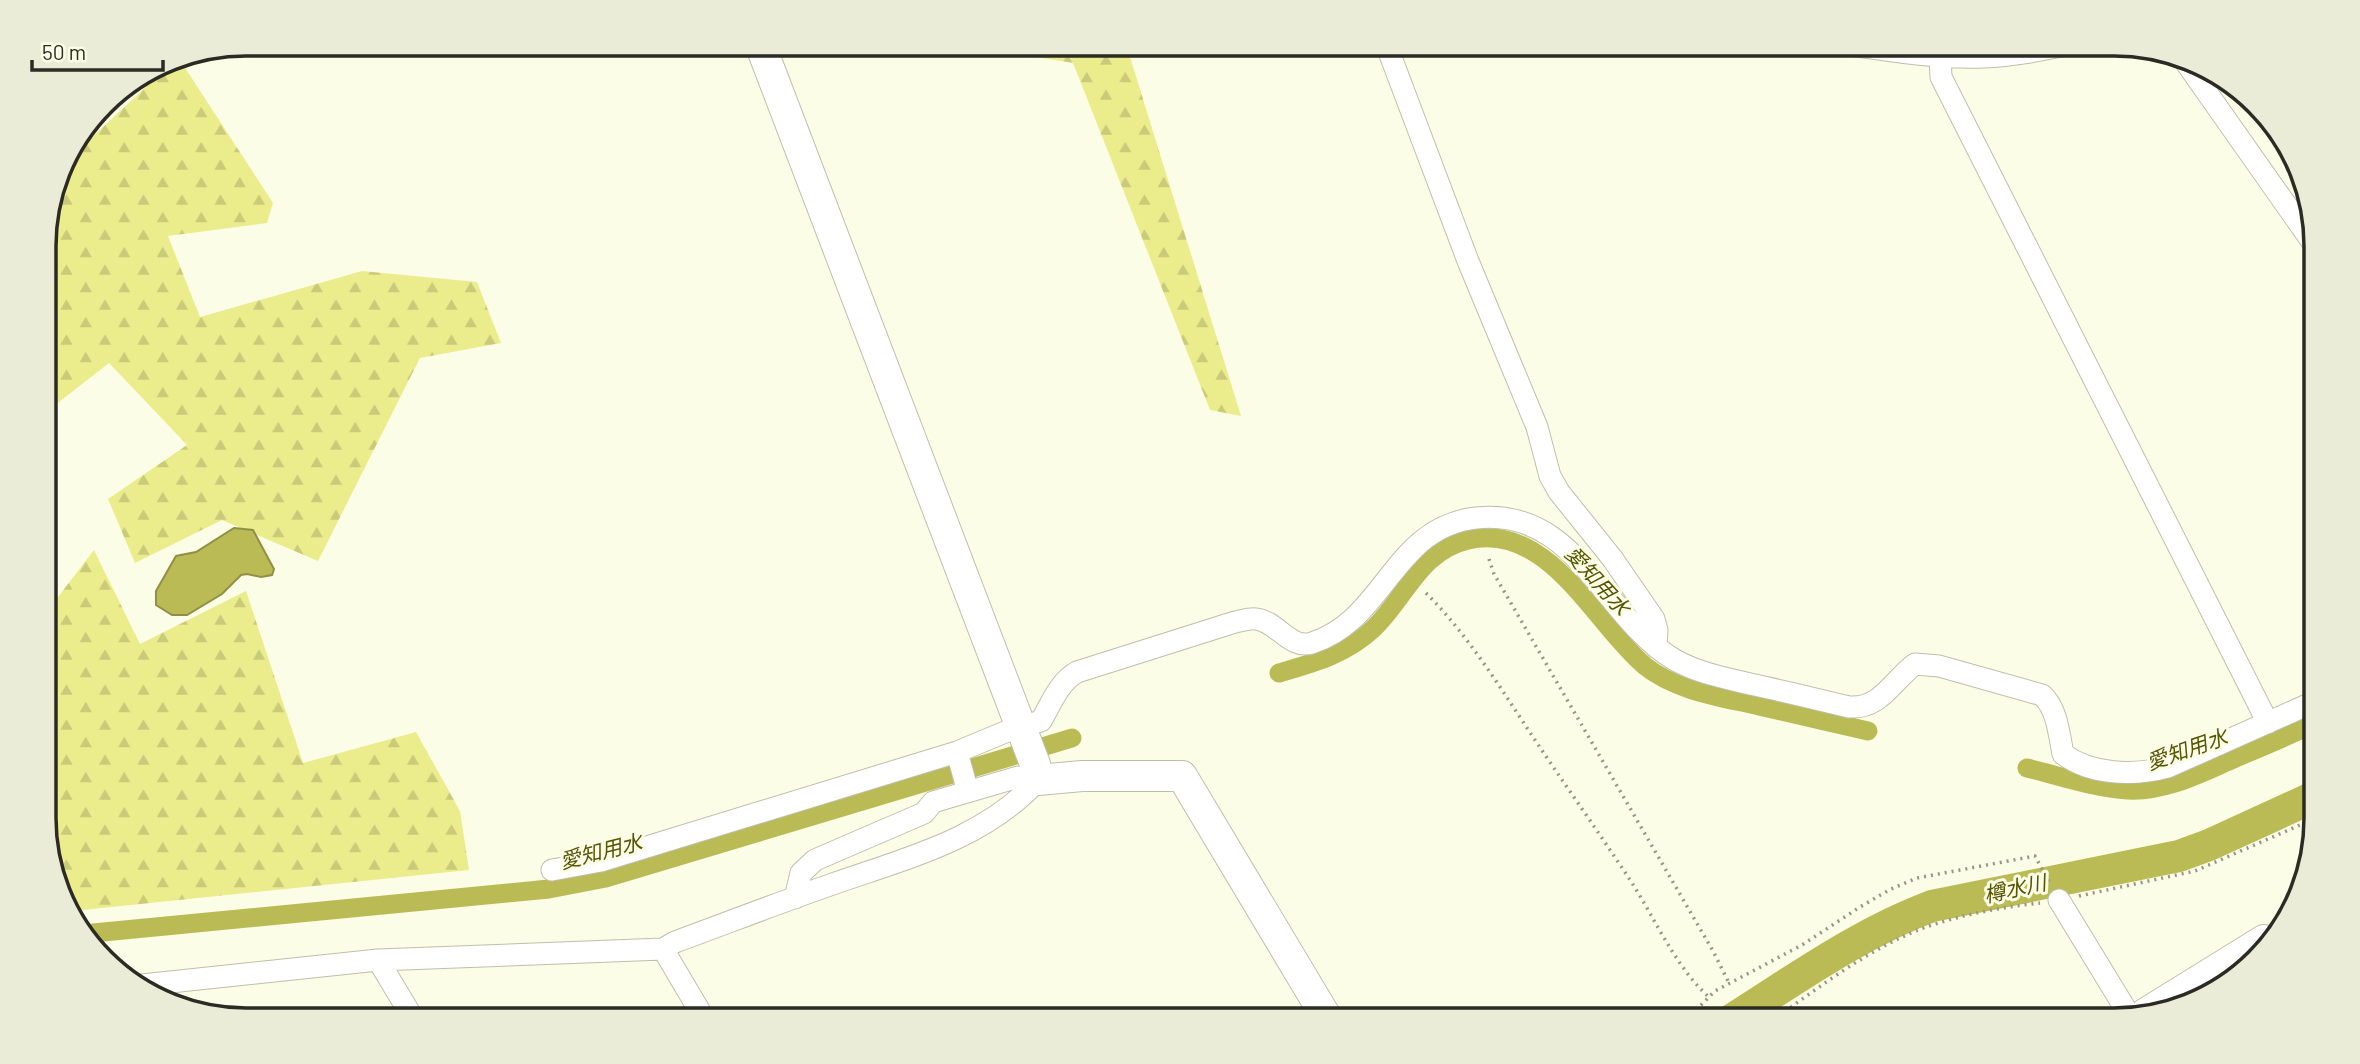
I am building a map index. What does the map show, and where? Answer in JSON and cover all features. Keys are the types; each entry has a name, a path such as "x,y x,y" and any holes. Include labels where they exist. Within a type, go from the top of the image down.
{"street":[{"path":"154,984 377,960 663,949 675,942 950,842 1000,814 1025,794 1036,772 1022,729 764,56"},
{"path":"1391,56 1468,261 1537,427 1550,476 1559,492 1612,558 1654,619 1657,630 1656,647"},
{"path":"1932,56 1998,56"},
{"path":"1940,57 1941,76 1998,193 2268,723"},
{"path":"2194,74 2303,228"},
{"path":"552,870 601,861 957,752 1022,729 1041,722 1061,685 1077,672 1235,622 1255,619 1270,623 1297,643 1310,644 1336,632 1356,618 1415,545 1450,523 1472,518 1509,519 1531,525 1550,535 1569,550 1656,647 1692,669 1849,707 1863,708 1875,701 1915,664 1939,666 2042,695 2049,701 2055,716 2063,754 2071,760 2115,772 2151,771 2168,767 2304,706"},
{"path":"957,752 968,792"},
{"path":"795,898 801,873 816,860 924,813 933,802 1036,772 1082,776 1182,776 1321,1008"},
{"path":"2059,900 2125,1008"},
{"path":"2167,1000 2254,946"},
{"path":"663,949 698,1008"},
{"path":"377,960 407,1008"}],"path":[{"path":"1489,559 1494,574 1729,983"},
{"path":"1426,593 1494,677 1632,884 1690,977 1709,997"},
{"path":"1791,1008 1883,947 1911,933 1952,919 1997,909 2059,900 2195,871 2304,823"},
{"path":"1698,1008 1729,983 1802,945 1860,907 1917,878 2035,856 2059,900"}],"green space":[{"path":"1029,56 1130,56 1241,416 1210,410 1073,63"},
{"path":"184,66 273,203 267,223 168,236 200,317 362,271 477,282 501,343 420,358 318,561 222,520 135,563 108,499 187,445 109,363 56,404 56,234 66,185 90,139 151,82"},
{"path":"94,550 140,644 246,591 303,763 416,732 460,811 469,870 81,910 62,867 56,818 56,600"}],"shaded area":[{"path":"234,528 253,530 274,569 272,575 241,575 222,594 187,615 172,615 156,605 156,591 176,556 196,552"}],"waterway":[{"name":"愛知用水","path":"1279,673 1330,656 1364,637 1385,616 1415,576 1438,554 1468,540 1496,538 1522,546 1546,560 1588,602 1626,647 1657,675 1714,696 1868,731"},
{"name":"愛知用水","path":"2027,768 2103,787 2128,790 2155,788 2194,776 2304,728"},
{"name":"愛知用水","path":"94,933 549,889 606,878 1072,738"},
{"name":"樽水川","path":"1750,1008 1879,929 1932,906 2179,856 2304,801"}]}
